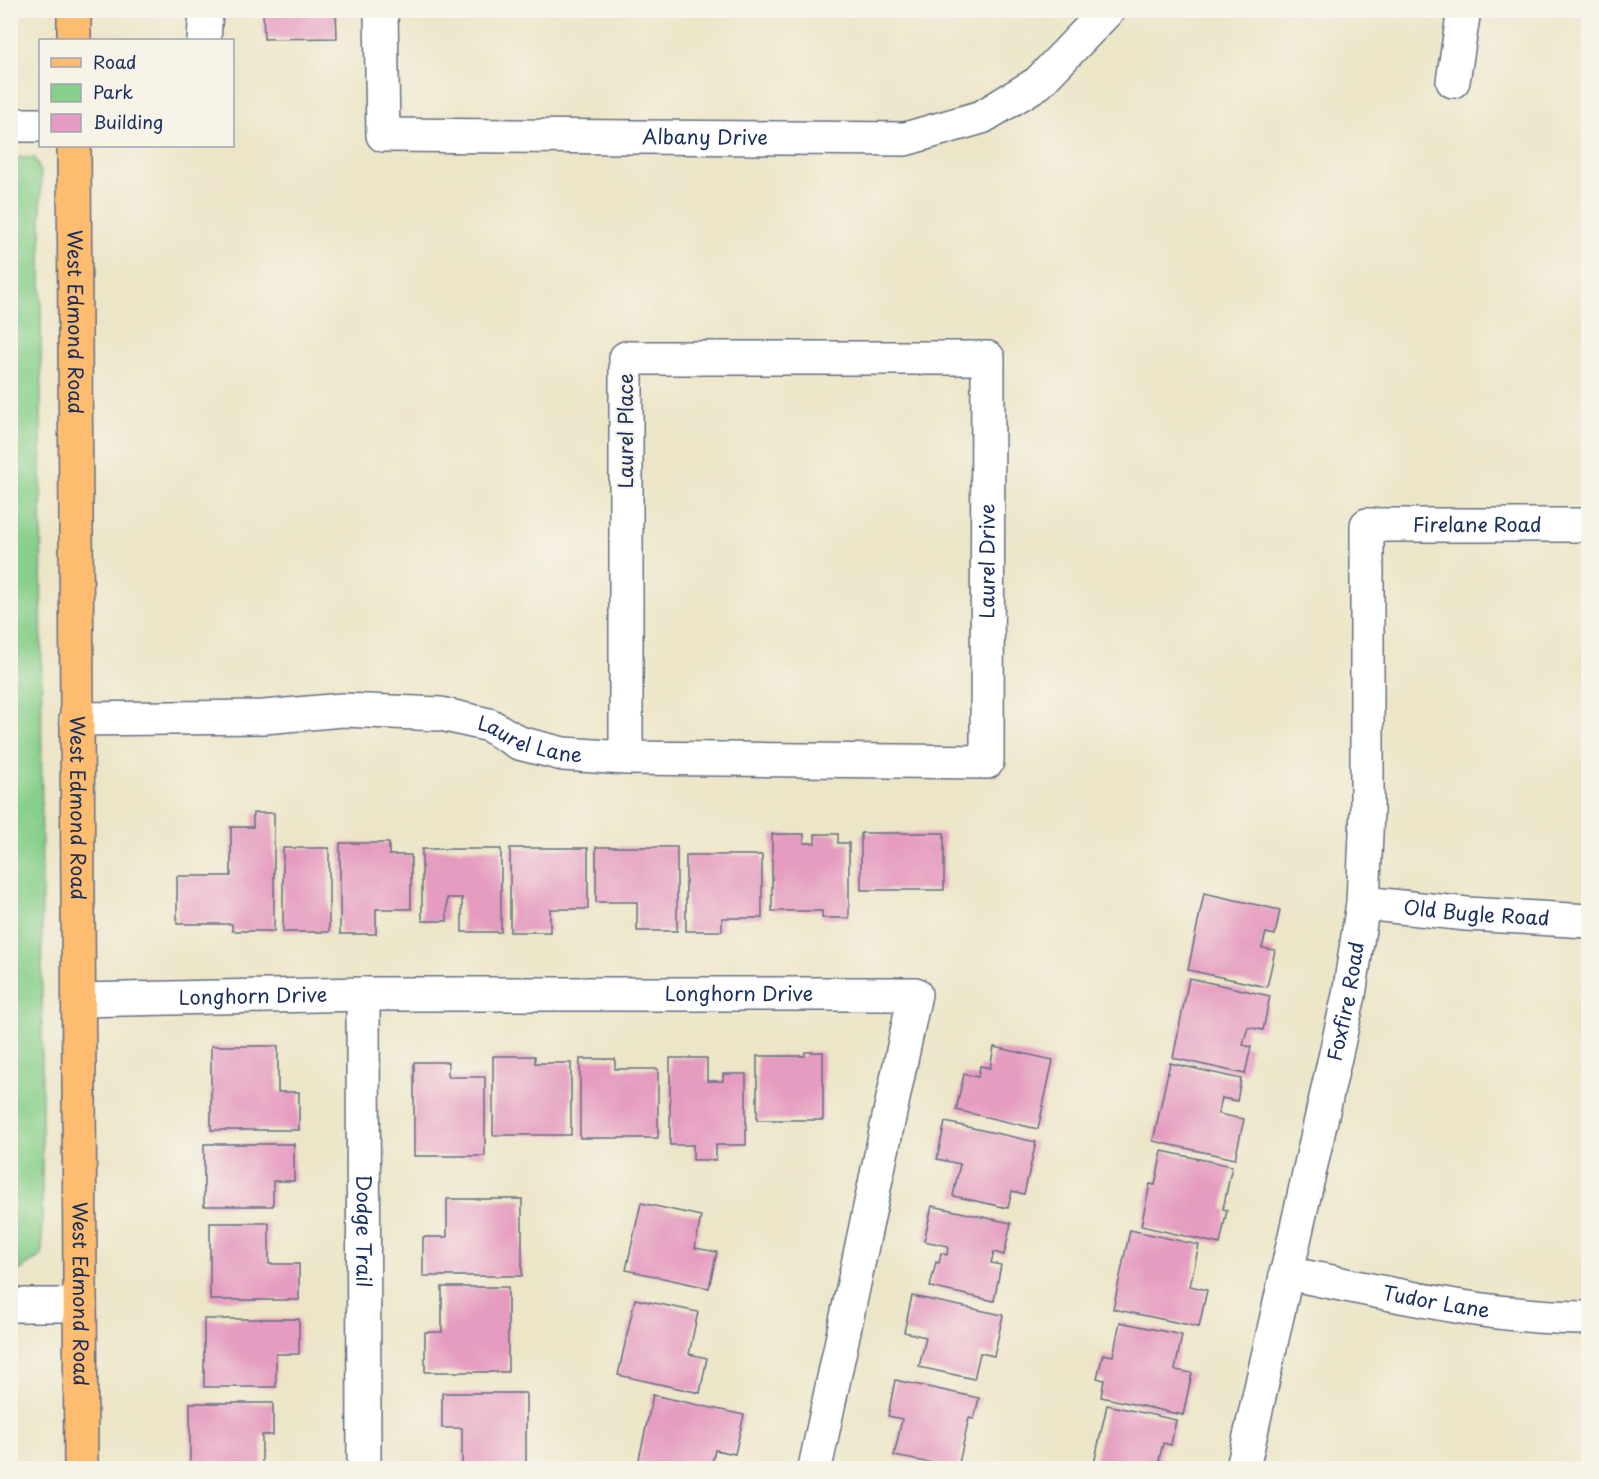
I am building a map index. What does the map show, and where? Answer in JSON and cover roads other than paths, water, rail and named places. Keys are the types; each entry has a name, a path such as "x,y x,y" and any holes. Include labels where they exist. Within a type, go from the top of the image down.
{"main road":[{"path":"74,10 74,39"},
{"name":"West Edmond Road","path":"74,147 81,1468"}],"street":[{"path":"204,39 206,10"},
{"name":"Albany Drive","path":"381,10 383,135 905,139 982,117 1038,83 1108,10"},
{"path":"1453,81 1464,10"},
{"path":"10,125 39,125"},
{"name":"Laurel Place","path":"626,758 626,358 988,358"},
{"name":"Laurel Drive","path":"987,762 988,358"},
{"name":"Firelane Road","path":"1367,525 1588,525"},
{"name":"Foxfire Road","path":"1243,1468 1349,995 1363,903 1367,810 1367,525"},
{"name":"Laurel Lane","path":"76,719 264,717 342,710 441,714 489,725 519,743 563,754 626,758 987,762"},
{"name":"Old Bugle Road","path":"1363,903 1467,914 1588,921"},
{"name":"Longhorn Drive","path":"79,1000 363,994 915,994 815,1468"},
{"name":"Dodge Trail","path":"363,994 364,1468"},
{"name":"Tudor Lane","path":"1286,1273 1481,1310 1547,1318 1588,1318"},
{"path":"10,1305 80,1305"}]}
